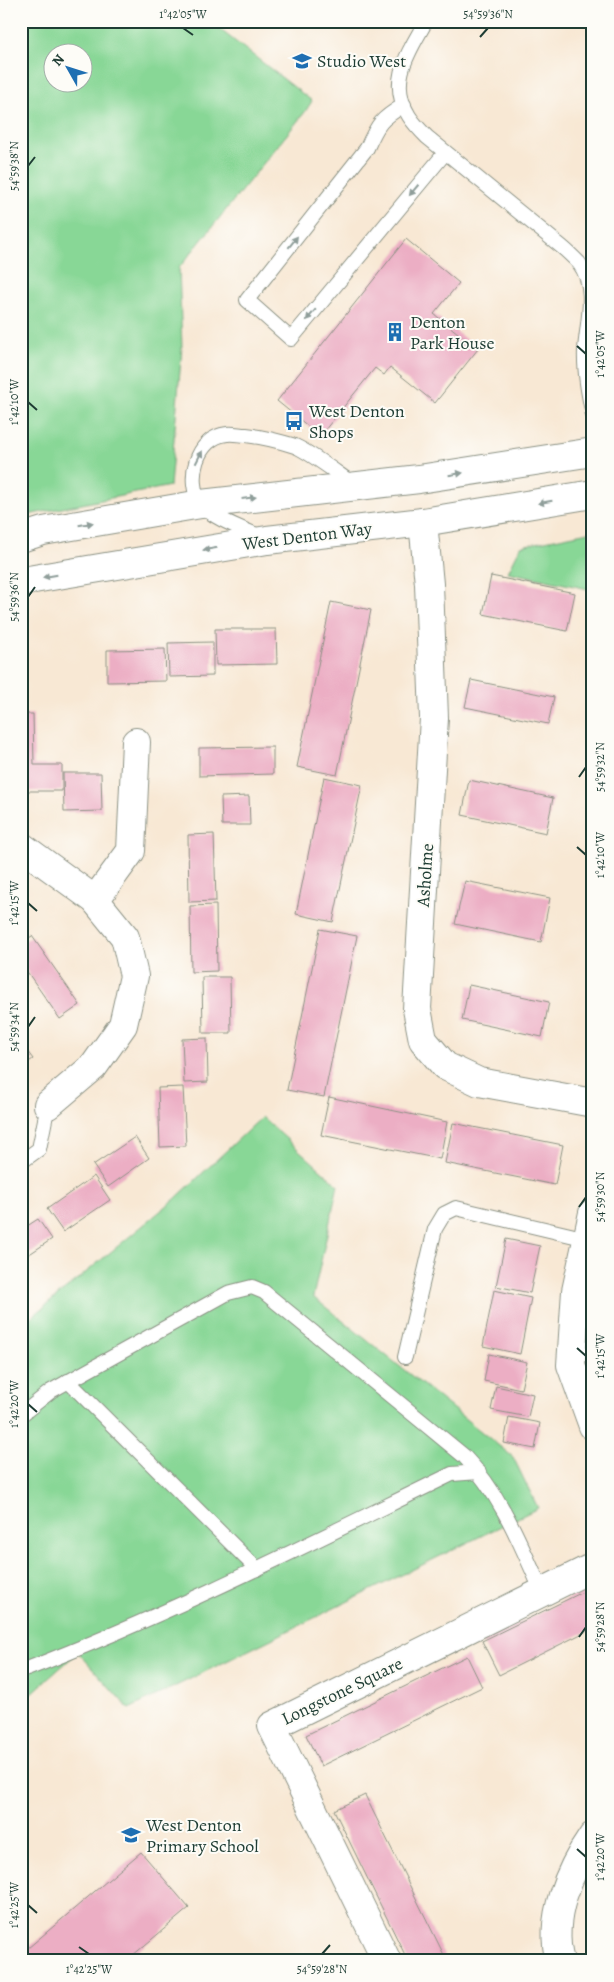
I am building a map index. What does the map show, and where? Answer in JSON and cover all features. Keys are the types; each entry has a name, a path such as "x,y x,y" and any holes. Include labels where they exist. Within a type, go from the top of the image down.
{"street":[{"path":"21,538 43,531 201,504 419,479 593,452"},
{"name":"Asholme","path":"419,479 429,584 434,718 417,1009 423,1040 444,1066 479,1082 593,1104"},
{"name":"West Denton Way","path":"21,583 162,556 268,540 423,522 593,494"},
{"path":"95,900 131,851 136,742"},
{"path":"21,846 95,900 125,937 134,976 123,1026 94,1066 48,1105"},
{"path":"593,1213 576,1291 571,1365 593,1426"},
{"name":"Longstone Square","path":"387,1961 272,1726 593,1567"},
{"path":"560,1961 557,1920 565,1887 583,1850 593,1836"}],"lane":[{"path":"426,21 400,74 400,91 409,117 427,137 562,247 578,263 586,275 590,288 590,303 585,350 585,372 593,415"},
{"path":"404,104 384,118 376,128 367,148 248,300 291,339 446,153"},
{"path":"268,540 210,513 201,504 194,483 195,461 205,446 217,436 228,433 258,436 296,447 355,486"},
{"path":"21,1162 39,1149 48,1105"},
{"path":"405,1357 435,1228 444,1214 456,1208 587,1239"},
{"path":"21,1415 51,1391 68,1381 228,1293 252,1287 264,1292 464,1456 479,1472 514,1529 542,1592"},
{"path":"68,1381 257,1569"},
{"path":"21,1668 27,1669 65,1655 201,1596 452,1474 479,1472"}],"green space":[{"path":"21,21 209,21 312,101 179,268 182,348 170,486 21,518"},
{"path":"593,531 593,590 508,572 521,546"},
{"path":"262,1117 338,1185 313,1297 513,1457 538,1508 129,1709 78,1652 21,1703 21,1326 175,1199"}],"building":[{"name":"Denton Park House","path":"406,239 459,283 434,314 478,349 435,403 390,367 384,375 375,368 320,436 277,401"},
{"path":"491,576 575,593 567,631 483,614"},
{"path":"331,602 371,610 337,775 297,767"},
{"path":"215,629 276,629 277,664 216,665"},
{"path":"213,642 213,676 169,677 168,643"},
{"path":"165,649 166,681 107,682 107,650"},
{"path":"471,680 554,697 548,724 465,707"},
{"path":"21,714 33,714 34,765 62,765 62,791 21,791"},
{"path":"273,747 273,774 199,776 199,748"},
{"path":"63,773 101,773 102,811 64,812"},
{"path":"324,777 362,785 333,922 296,914"},
{"path":"469,780 553,798 546,833 462,815"},
{"path":"249,796 250,825 222,825 221,797"},
{"path":"214,834 216,901 189,902 188,835"},
{"path":"465,881 550,898 541,942 455,924"},
{"path":"216,905 217,971 191,972 190,906"},
{"path":"320,929 357,936 324,1097 287,1090"},
{"path":"32,936 80,1005 60,1019 21,963 21,943"},
{"path":"202,977 230,977 231,1033 203,1033"},
{"path":"469,985 549,1002 542,1037 462,1020"},
{"path":"207,1038 208,1082 184,1083 182,1039"},
{"path":"21,1043 33,1059 21,1067"},
{"path":"183,1087 186,1146 160,1147 158,1088"},
{"path":"329,1097 447,1122 440,1159 321,1135"},
{"path":"453,1123 563,1145 555,1185 445,1163"},
{"path":"135,1137 149,1158 108,1187 93,1165"},
{"path":"94,1176 110,1200 63,1232 47,1209"},
{"path":"38,1219 52,1239 28,1255 21,1245 21,1230"},
{"path":"506,1239 540,1246 530,1293 496,1286"},
{"path":"494,1290 531,1298 520,1354 483,1346"},
{"path":"489,1354 527,1362 521,1389 484,1381"},
{"path":"496,1386 533,1394 528,1417 491,1410"},
{"path":"509,1417 540,1423 535,1449 504,1443"},
{"path":"593,1587 593,1628 499,1675 482,1641"},
{"path":"467,1656 482,1687 321,1766 306,1735"},
{"path":"365,1795 447,1961 408,1961 334,1810"},
{"path":"141,1852 189,1908 126,1961 21,1961 21,1954"}],"place":[{"name":"Studio West","path":"302,61"},
{"name":"Denton Park House","path":"395,332"},
{"name":"West Denton Shops","path":"294,421"},
{"name":"West Denton Primary School","path":"131,1835"}]}
